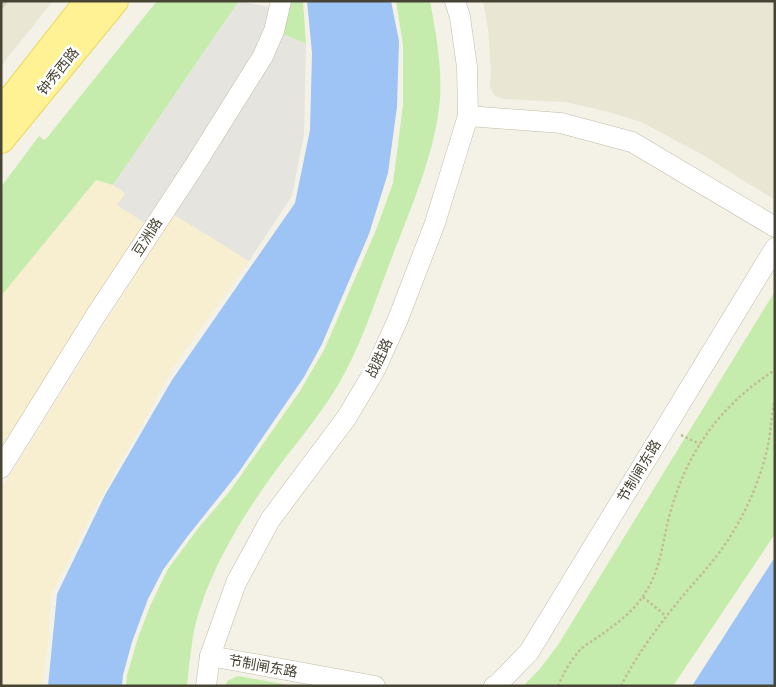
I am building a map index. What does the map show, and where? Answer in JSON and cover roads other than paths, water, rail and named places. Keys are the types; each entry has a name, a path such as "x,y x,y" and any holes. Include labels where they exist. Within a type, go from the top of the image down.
{"main road":[{"name":"钟秀西路","path":"1,140 68,42 88,1"},
{"name":"钟秀西路","path":"1,112 68,42 115,1"}],"street":[{"name":"豆洲路","path":"1,468 96,315 193,168 263,56 274,31 281,1"},
{"name":"战胜路","path":"206,686 210,656 236,583 270,520 347,418 375,370 398,319 435,223 468,116 467,67 460,17 455,1"},
{"path":"468,116 561,123 632,142 775,227"},
{"name":"节制闸东路","path":"494,686 529,652 775,248"},
{"name":"节制闸东路","path":"210,656 375,686"}],"water":[{"path":"307,1 391,1 399,41 397,107 388,173 369,234 322,344 304,377 239,472 163,570 148,599 132,642 122,686 48,686 57,594 105,495 172,380 295,203 310,130 312,53"},
{"path":"775,557 775,686 692,686"}]}
